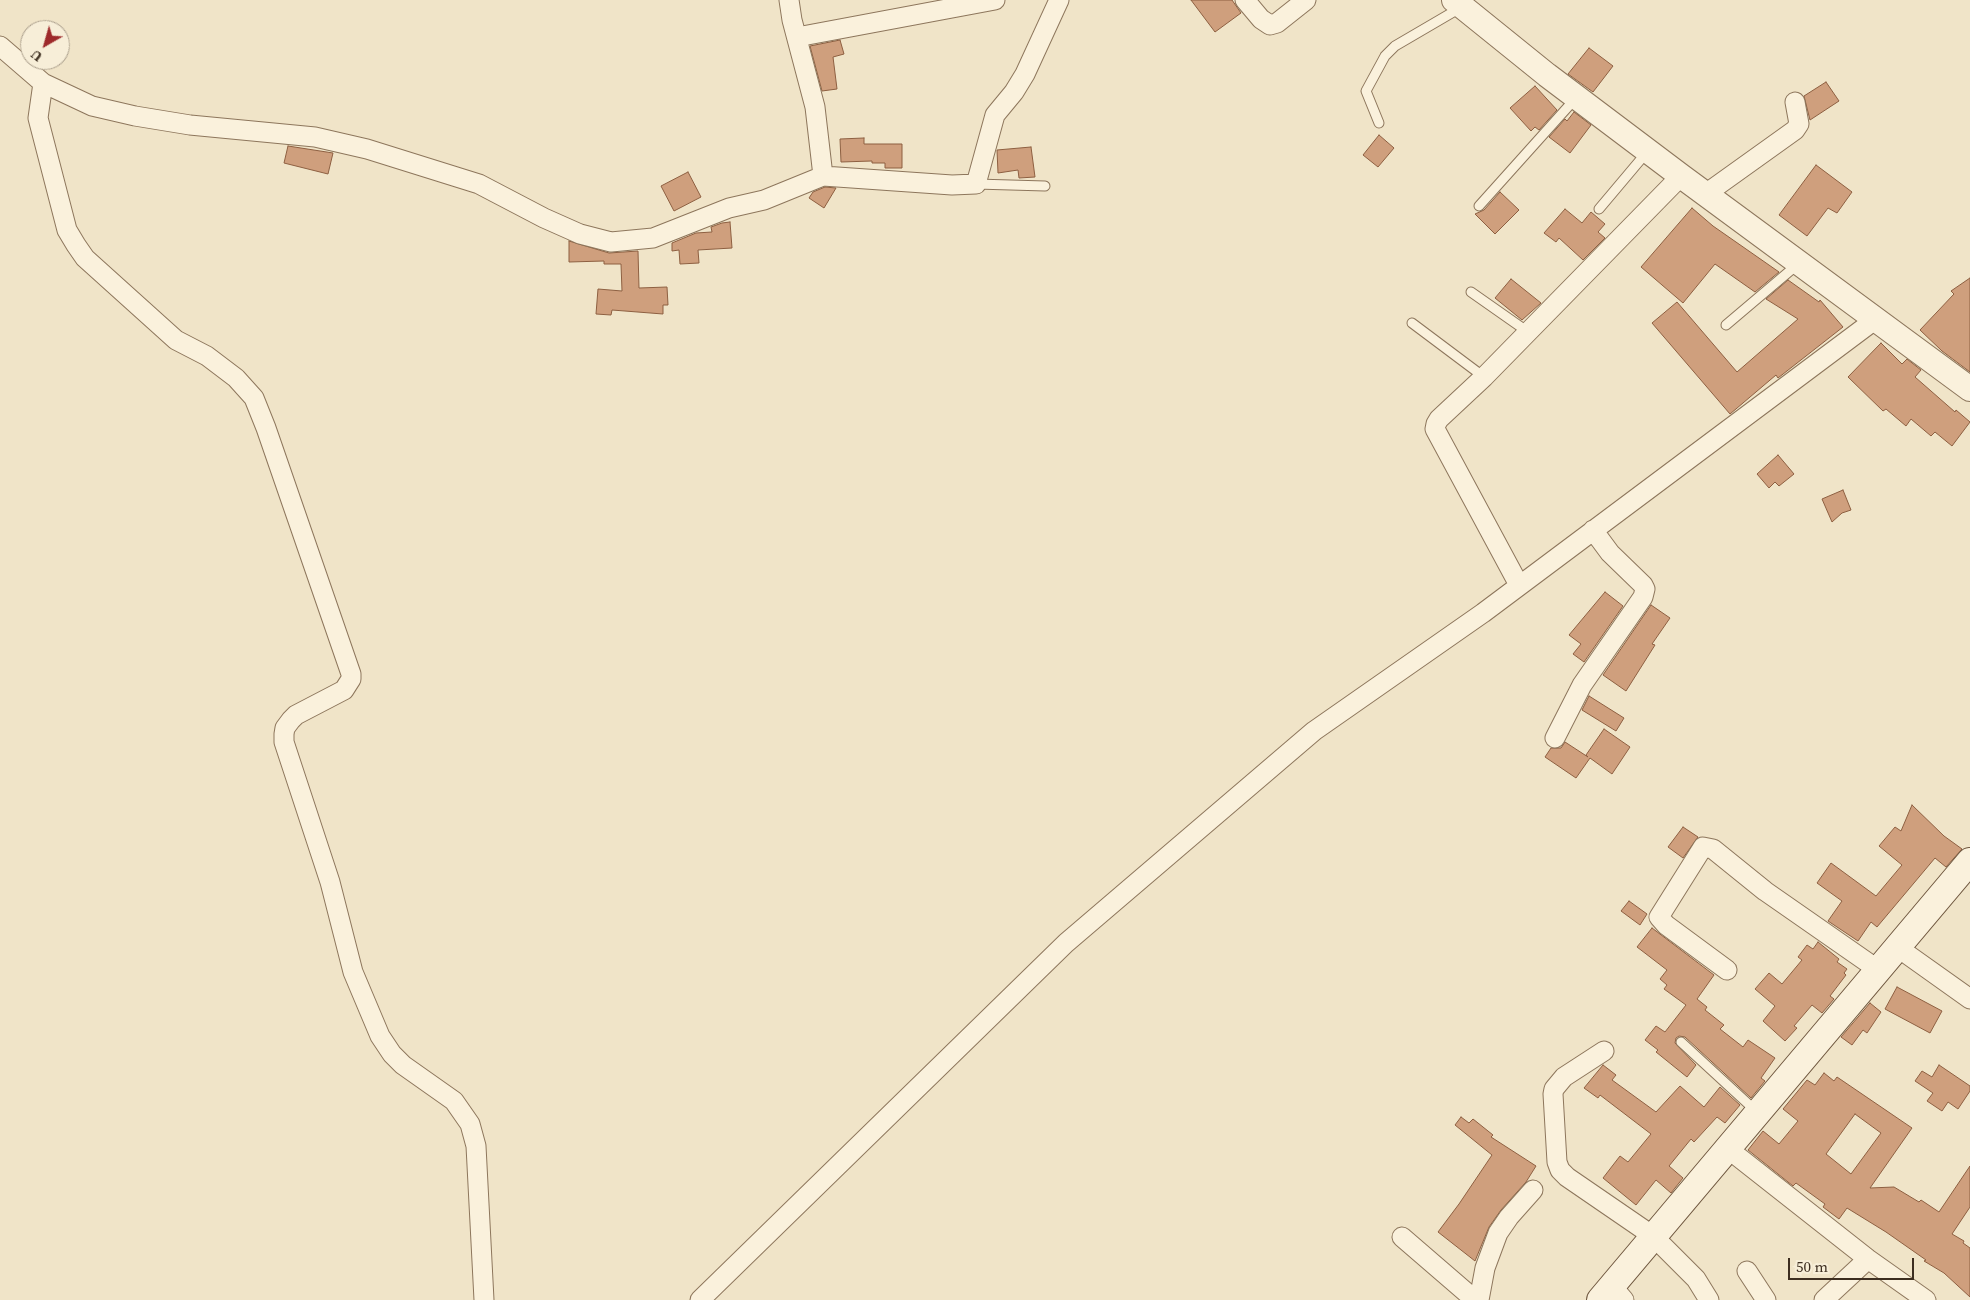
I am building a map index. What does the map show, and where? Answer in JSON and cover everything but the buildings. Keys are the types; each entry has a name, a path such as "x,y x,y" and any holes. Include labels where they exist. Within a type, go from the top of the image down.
{"main road":[{"path":"1612,1295 1653,1236 1970,861"}],"street":[{"path":"789,0 796,37 815,107 823,176"},
{"path":"796,37 995,0"},
{"path":"0,46 43,83 92,106 135,116 190,125 315,137 367,149 478,184 580,234 611,242 653,238 729,208 764,200 823,176 952,185 976,184 995,115 1014,92 1059,0"},
{"path":"1245,0 1261,19 1270,25 1278,23 1306,0"},
{"path":"1458,3 1681,176 1970,389"},
{"path":"43,83 38,118 67,230 85,258 176,340 207,356 240,383 254,398 266,428 352,674 351,680 344,690 290,720 285,728 284,742 330,882 353,972 380,1036 392,1054 403,1065 454,1101 465,1114 472,1130 476,1146 484,1300"},
{"path":"1706,193 1794,130 1799,124 1795,102"},
{"path":"1519,585 1435,430 1436,424 1681,176"},
{"path":"700,1300 1066,942 1314,731 1483,613 1876,319"},
{"path":"1555,738 1582,685 1641,600 1644,592 1643,585 1639,579 1610,553 1593,530"},
{"path":"1727,970 1666,925 1659,917 1704,847 1713,849 1765,891 1877,970"},
{"path":"1898,947 1970,999"},
{"path":"1604,1051 1564,1077 1554,1089 1557,1162 1560,1170 1567,1177 1653,1236 1696,1279 1709,1300"},
{"path":"1727,1148 1868,1259 1926,1300"},
{"path":"1479,1300 1485,1268 1498,1233 1509,1217 1533,1190"},
{"path":"1402,1237 1475,1300"},
{"path":"1824,1300 1868,1259"},
{"path":"1747,1271 1766,1300"}],"lane":[{"path":"1379,123 1366,91 1385,56 1395,46 1458,3"},
{"path":"1479,206 1577,96"},
{"path":"1599,209 1649,150"},
{"path":"976,184 1045,186"},
{"path":"1726,325 1798,264"},
{"path":"1471,292 1528,332"},
{"path":"1412,323 1484,377"},
{"path":"1681,1042 1757,1112"}]}
